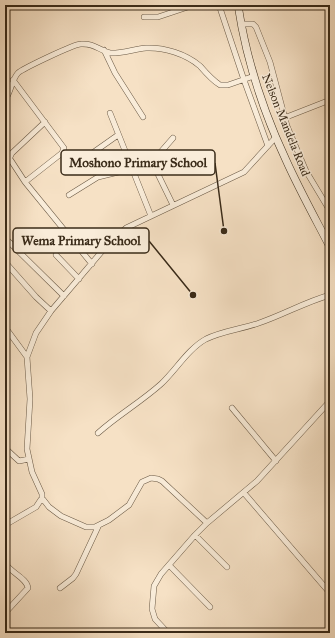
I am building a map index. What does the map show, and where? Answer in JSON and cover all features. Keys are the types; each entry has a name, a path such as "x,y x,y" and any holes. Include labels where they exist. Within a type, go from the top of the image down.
{"main road":[{"name":"Nelson Mandela Road","path":"238,5 241,24 254,76 276,137 330,247"}],"street":[{"path":"144,17 158,18 193,5"},
{"path":"219,5 268,146"},
{"path":"241,24 253,24 256,28 270,62 284,118 304,167 330,211"},
{"path":"5,100 11,89 13,80 21,71 73,45 80,44 91,44 110,53 147,48 164,50 181,55 194,62 220,85 224,86 254,76"},
{"path":"104,50 115,73 143,117"},
{"path":"13,80 63,146 64,150 25,182"},
{"path":"284,118 330,100"},
{"path":"110,113 151,216"},
{"path":"45,122 10,157 25,182 92,264"},
{"path":"91,154 118,135"},
{"path":"98,527 86,527 61,516 49,507 42,498 42,494 32,472 27,449 30,399 27,357 36,333 64,296 109,243 122,231 137,221 151,216 244,172 276,137"},
{"path":"172,138 152,162 173,205"},
{"path":"70,195 98,177 131,169"},
{"path":"5,238 64,296"},
{"path":"56,255 79,279"},
{"path":"5,262 51,312"},
{"path":"98,433 159,385 175,370 194,347 208,338 260,323 296,307 330,295"},
{"path":"5,327 27,357"},
{"path":"168,633 155,619 152,609 154,586 161,574 195,535 257,481 330,401"},
{"path":"232,408 276,461"},
{"path":"5,448 19,461 29,459"},
{"path":"60,588 76,574 98,527 129,505 142,482 154,478 162,481 208,523"},
{"path":"244,493 330,593"},
{"path":"5,525 36,507 42,498"},
{"path":"195,535 227,567"},
{"path":"5,563 8,569 26,582 28,588 5,613"},
{"path":"169,565 210,607"}],"place":[{"name":"Moshono Primary School","path":"224,231"},
{"name":"Wema Primary School","path":"193,295"}]}
